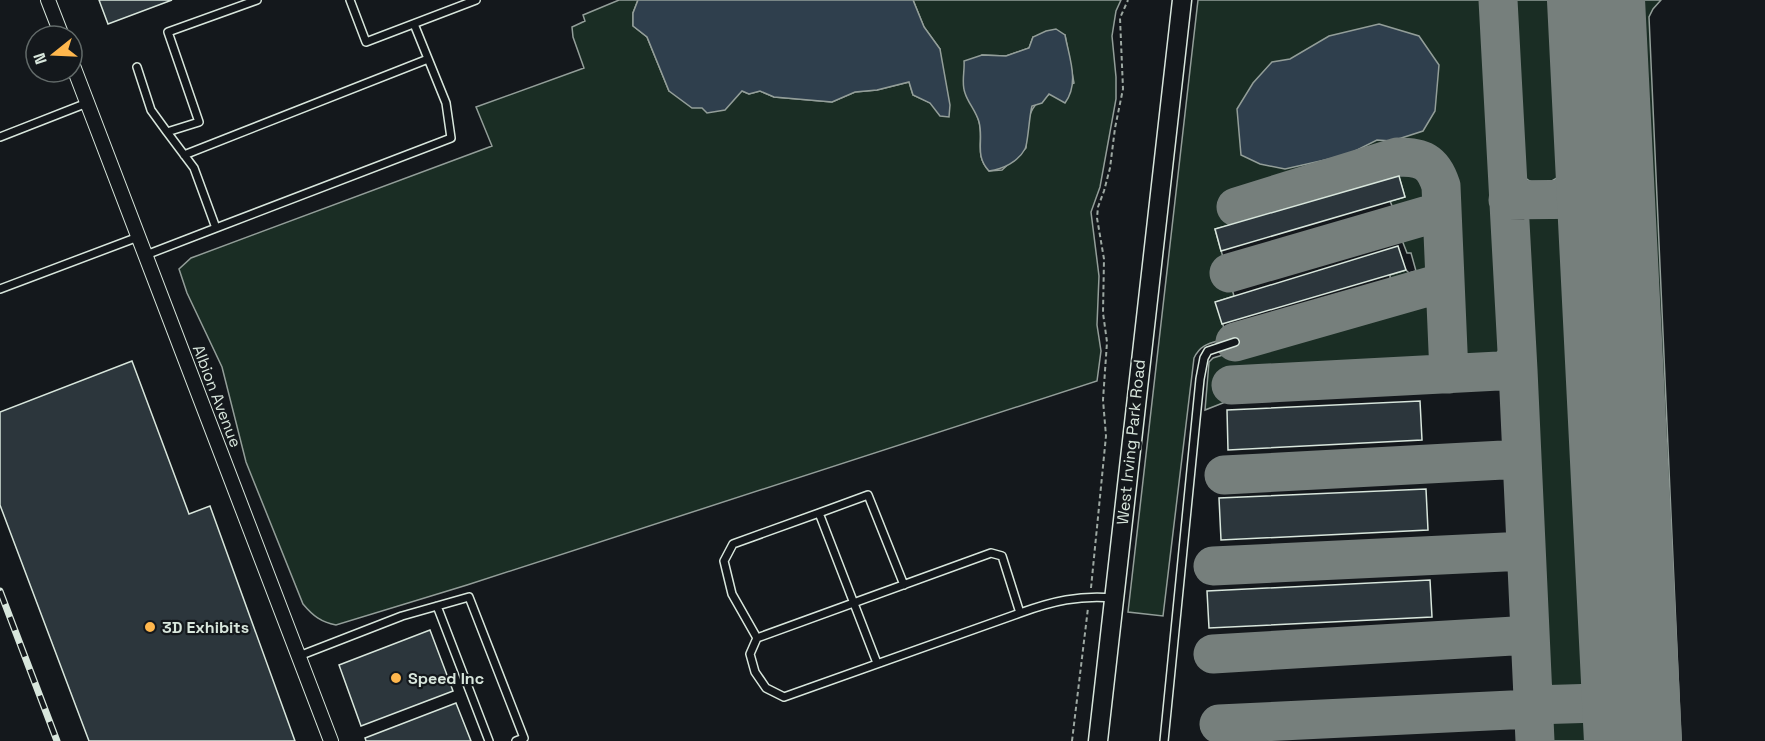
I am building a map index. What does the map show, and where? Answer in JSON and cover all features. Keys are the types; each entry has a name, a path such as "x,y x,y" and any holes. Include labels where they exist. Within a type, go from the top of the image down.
{"main road":[{"name":"West Irving Park Road","path":"1098,741 1182,0"}],"street":[{"path":"48,0 57,24"},
{"name":"Albion Avenue","path":"80,84 332,741"}],"lane":[{"path":"167,132 200,122 168,32 257,0"},
{"path":"350,0 366,42 476,0"},
{"path":"146,255 451,138 446,104 414,24"},
{"path":"184,155 428,59"},
{"path":"137,67 151,110 194,168 216,228"},
{"path":"0,137 87,103"},
{"path":"0,289 138,237"},
{"path":"1164,741 1200,379 1204,358 1208,351 1234,342"},
{"path":"757,638 732,594 724,561 733,544 868,495 904,585"},
{"path":"819,513 877,663"},
{"path":"1020,613 1002,556 991,553 757,638 750,654 755,672 766,688 784,697 877,663 1020,613 1044,604 1090,596 1114,598"},
{"path":"299,656 402,616 468,597 524,738 516,741"},
{"path":"437,606 489,741"}],"path":[{"path":"1072,741 1090,596 1106,436 1103,400 1107,342 1103,314 1104,259 1096,218 1110,168 1123,89 1120,18 1128,0"}],"green space":[{"path":"619,0 638,0 633,13 633,26 647,37 669,91 742,91 749,94 760,91 774,97 832,102 855,92 877,90 909,82 913,95 935,105 940,49 924,27 913,0 1121,0 1116,11 1112,36 1116,99 1100,187 1091,212 1099,276 1097,325 1101,351 1097,381 467,585 336,625 326,622 314,615 303,604 246,462 222,367 187,293 179,269 191,258 492,146 476,107 584,68 573,37 572,27 585,21 583,15","holes":["1065,35 1074,83 1050,94 1035,105 1028,122 1026,148 1002,170 989,171 982,159 979,121 966,93 965,72 982,55 1006,56 1029,48 1033,37"]},
{"path":"1198,0 1486,0 1502,342 1498,352 1483,361 1470,360 1464,353 1459,337 1453,200 1443,161 1432,153 1415,148 1346,155 1224,199 1230,225 1215,229 1234,296 1216,302 1227,338 1204,346 1194,358 1163,616 1128,612"},
{"path":"1510,0 1563,0 1569,162 1559,176 1544,183 1529,180 1522,174 1518,165"},
{"path":"1629,0 1661,0 1649,17 1681,741 1666,741"},
{"path":"1413,165 1424,170 1430,178 1432,200 1419,208 1396,215 1390,201 1405,197 1399,177 1393,178 1390,170"},
{"path":"1546,209 1564,218 1575,234 1595,655 1592,673 1588,680 1577,690 1570,692 1551,688 1545,675 1523,224 1529,215"},
{"path":"1421,224 1431,231 1434,237 1436,271 1417,282 1396,287 1391,284 1390,275 1406,270 1409,273 1416,271 1411,253 1407,253 1400,235 1411,225"},
{"path":"1426,294 1434,299 1439,310 1441,343 1439,355 1416,363 1225,371 1228,401 1205,410 1209,362 1213,358"},
{"path":"1561,716 1586,721 1595,729 1600,741 1549,741 1551,726"}],"water":[{"path":"638,0 913,0 924,27 940,49 950,105 949,117 940,116 930,103 913,95 909,82 877,90 855,92 832,102 774,97 760,91 749,94 742,91 725,110 707,113 702,108 692,108 669,91 647,37 633,26 633,13"},
{"path":"1379,24 1419,36 1439,65 1435,111 1423,131 1392,141 1377,140 1347,155 1285,169 1260,164 1241,155 1237,109 1253,83 1272,62 1290,59 1329,36"},
{"path":"1056,29 1065,35 1071,61 1073,78 1069,95 1065,103 1049,94 1042,103 1032,106 1026,146 1022,154 1010,164 989,171 982,159 979,122 964,89 964,61 982,55 1006,56 1029,48 1033,37"}],"building":[{"path":"99,0 172,0 108,24"},
{"path":"1399,176 1405,197 1221,251 1215,229"},
{"path":"1398,246 1406,270 1222,324 1215,302"},
{"name":"3D Exhibits","path":"132,361 189,514 210,506 295,741 89,741 0,505 0,412"},
{"path":"1420,401 1422,440 1228,450 1227,410"},
{"path":"1426,489 1428,530 1221,540 1219,498"},
{"path":"1430,580 1432,617 1209,628 1207,591"},
{"name":"Speed Inc","path":"430,630 453,691 361,726 339,665"},
{"path":"456,703 471,741 366,741 365,738"}],"taxiway":[{"path":"1498,0 1535,741"},
{"path":"1236,207 1397,157 1413,158 1425,162 1434,171 1441,186 1449,374"},
{"path":"1508,200 1606,199"},
{"path":"1229,273 1442,211"},
{"path":"1235,342 1445,282"},
{"path":"1231,385 1518,370"},
{"path":"1224,475 1522,459"},
{"path":"1213,566 1526,551"},
{"path":"1213,654 1529,635"},
{"path":"1533,705 1631,702"},
{"path":"1219,724 1533,709"}],"runway":[{"path":"1596,0 1633,741"}],"railway":[{"path":"0,591 57,741"}],"place":[{"name":"3D Exhibits","path":"150,627"},
{"name":"Speed Inc","path":"396,678"}]}
